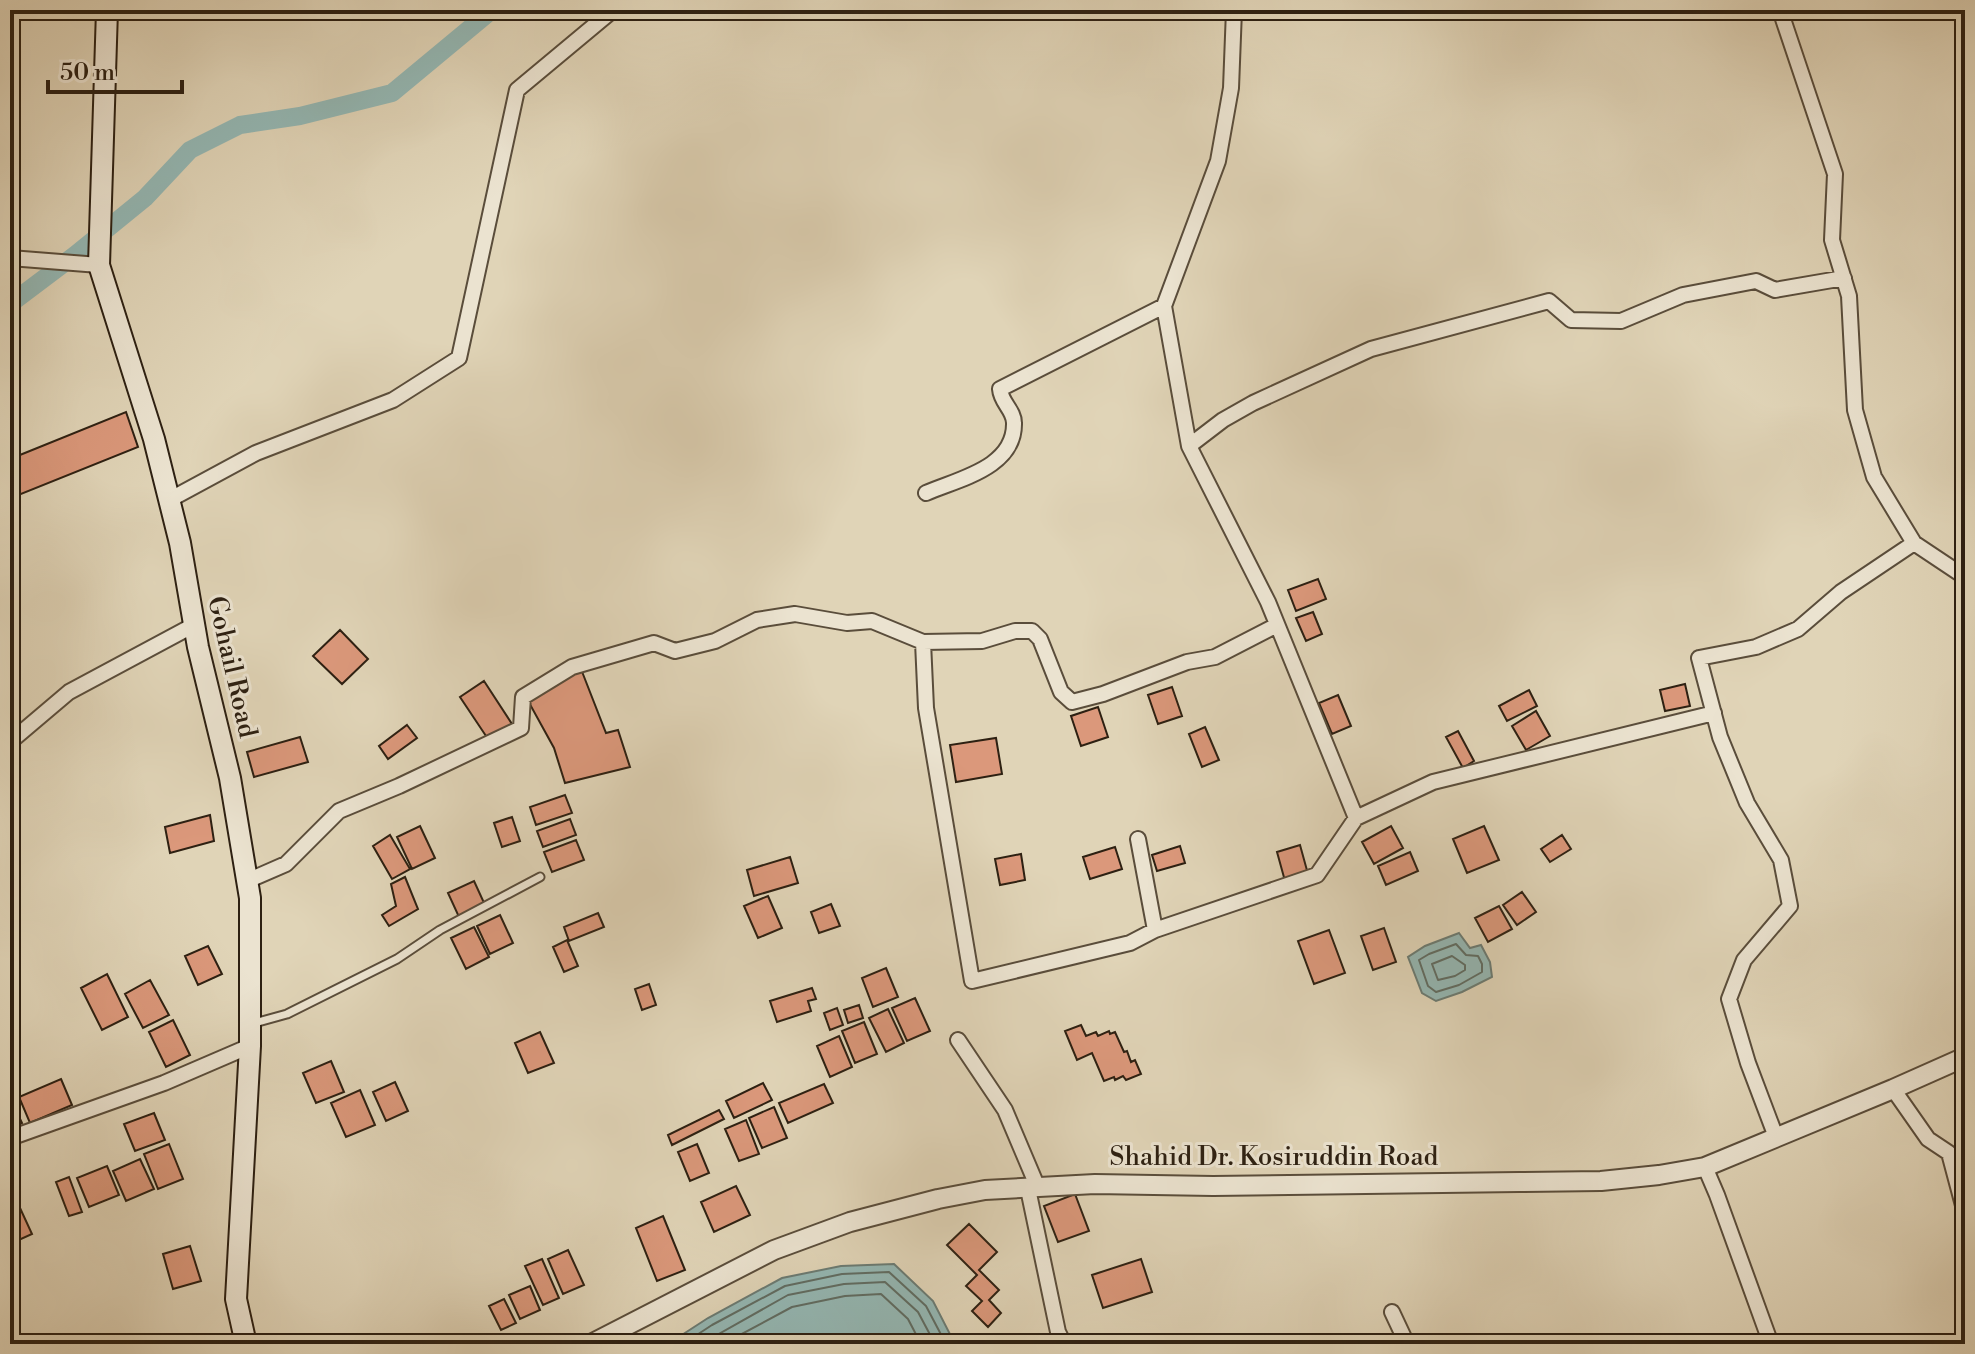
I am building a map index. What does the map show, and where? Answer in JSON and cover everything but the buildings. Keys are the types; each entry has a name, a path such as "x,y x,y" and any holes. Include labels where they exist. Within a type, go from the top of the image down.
{"main road":[{"name":"Gohail Road","path":"107,10 100,256 117,327 154,439 180,543 194,625 230,778 250,898 250,1046 236,1299 246,1344"}],"street":[{"path":"169,500 256,453 393,400 459,358 517,90 613,10"},
{"path":"1234,10 1231,88 1218,161 1164,306 1189,446 1268,602 1356,818"},
{"path":"1780,10 1835,174 1832,240 1849,296 1855,410 1874,477 1914,543 1965,577"},
{"path":"10,258 77,263 100,256"},
{"path":"1189,446 1223,420 1253,403 1371,349 1549,301 1571,320 1621,321 1683,295 1756,281 1775,290 1844,278"},
{"path":"926,493 989,467 1006,450 1014,418 1000,398 1000,389 1164,306"},
{"path":"1776,1137 1748,1063 1729,999 1744,960 1790,906 1781,860 1747,803 1720,737 1699,658 1756,647 1798,629 1841,592 1914,543"},
{"path":"247,881 286,864 339,811 521,728 523,697 572,667 654,643 675,651 715,641 757,620 795,614 847,623 872,621 923,642 982,641 1015,631 1032,631 1040,639 1061,692 1072,702 1103,694 1187,662 1215,657 1277,625"},
{"path":"10,742 69,692 194,625"},
{"path":"923,642 926,708 972,981 1130,943 1155,930 1317,875 1356,818 1433,782 1714,713"},
{"path":"1138,839 1155,930"},
{"path":"958,1040 1005,1110 1033,1188 1058,1332 1064,1344"},
{"path":"10,1138 164,1083 250,1046"},
{"name":"Shahid Dr. Kosiruddin Road","path":"591,1344 774,1250 850,1222 938,1199 985,1190 1095,1184 1213,1186 1601,1181 1659,1175 1705,1167 1965,1057"},
{"path":"1893,1089 1928,1139 1949,1153 1965,1213"},
{"path":"1705,1167 1771,1344"},
{"path":"1392,1312 1407,1344"}],"lane":[{"path":"250,1025 287,1014 397,959 440,930 540,877"}],"water":[{"path":"1459,933 1470,948 1481,945 1490,962 1492,977 1436,1001 1422,993 1408,957 1425,946"},
{"path":"894,1264 933,1301 955,1344 668,1344 708,1318 782,1278 841,1266"}],"waterway":[{"path":"10,304 145,198 190,150 240,125 300,116 392,93 492,10"}]}
